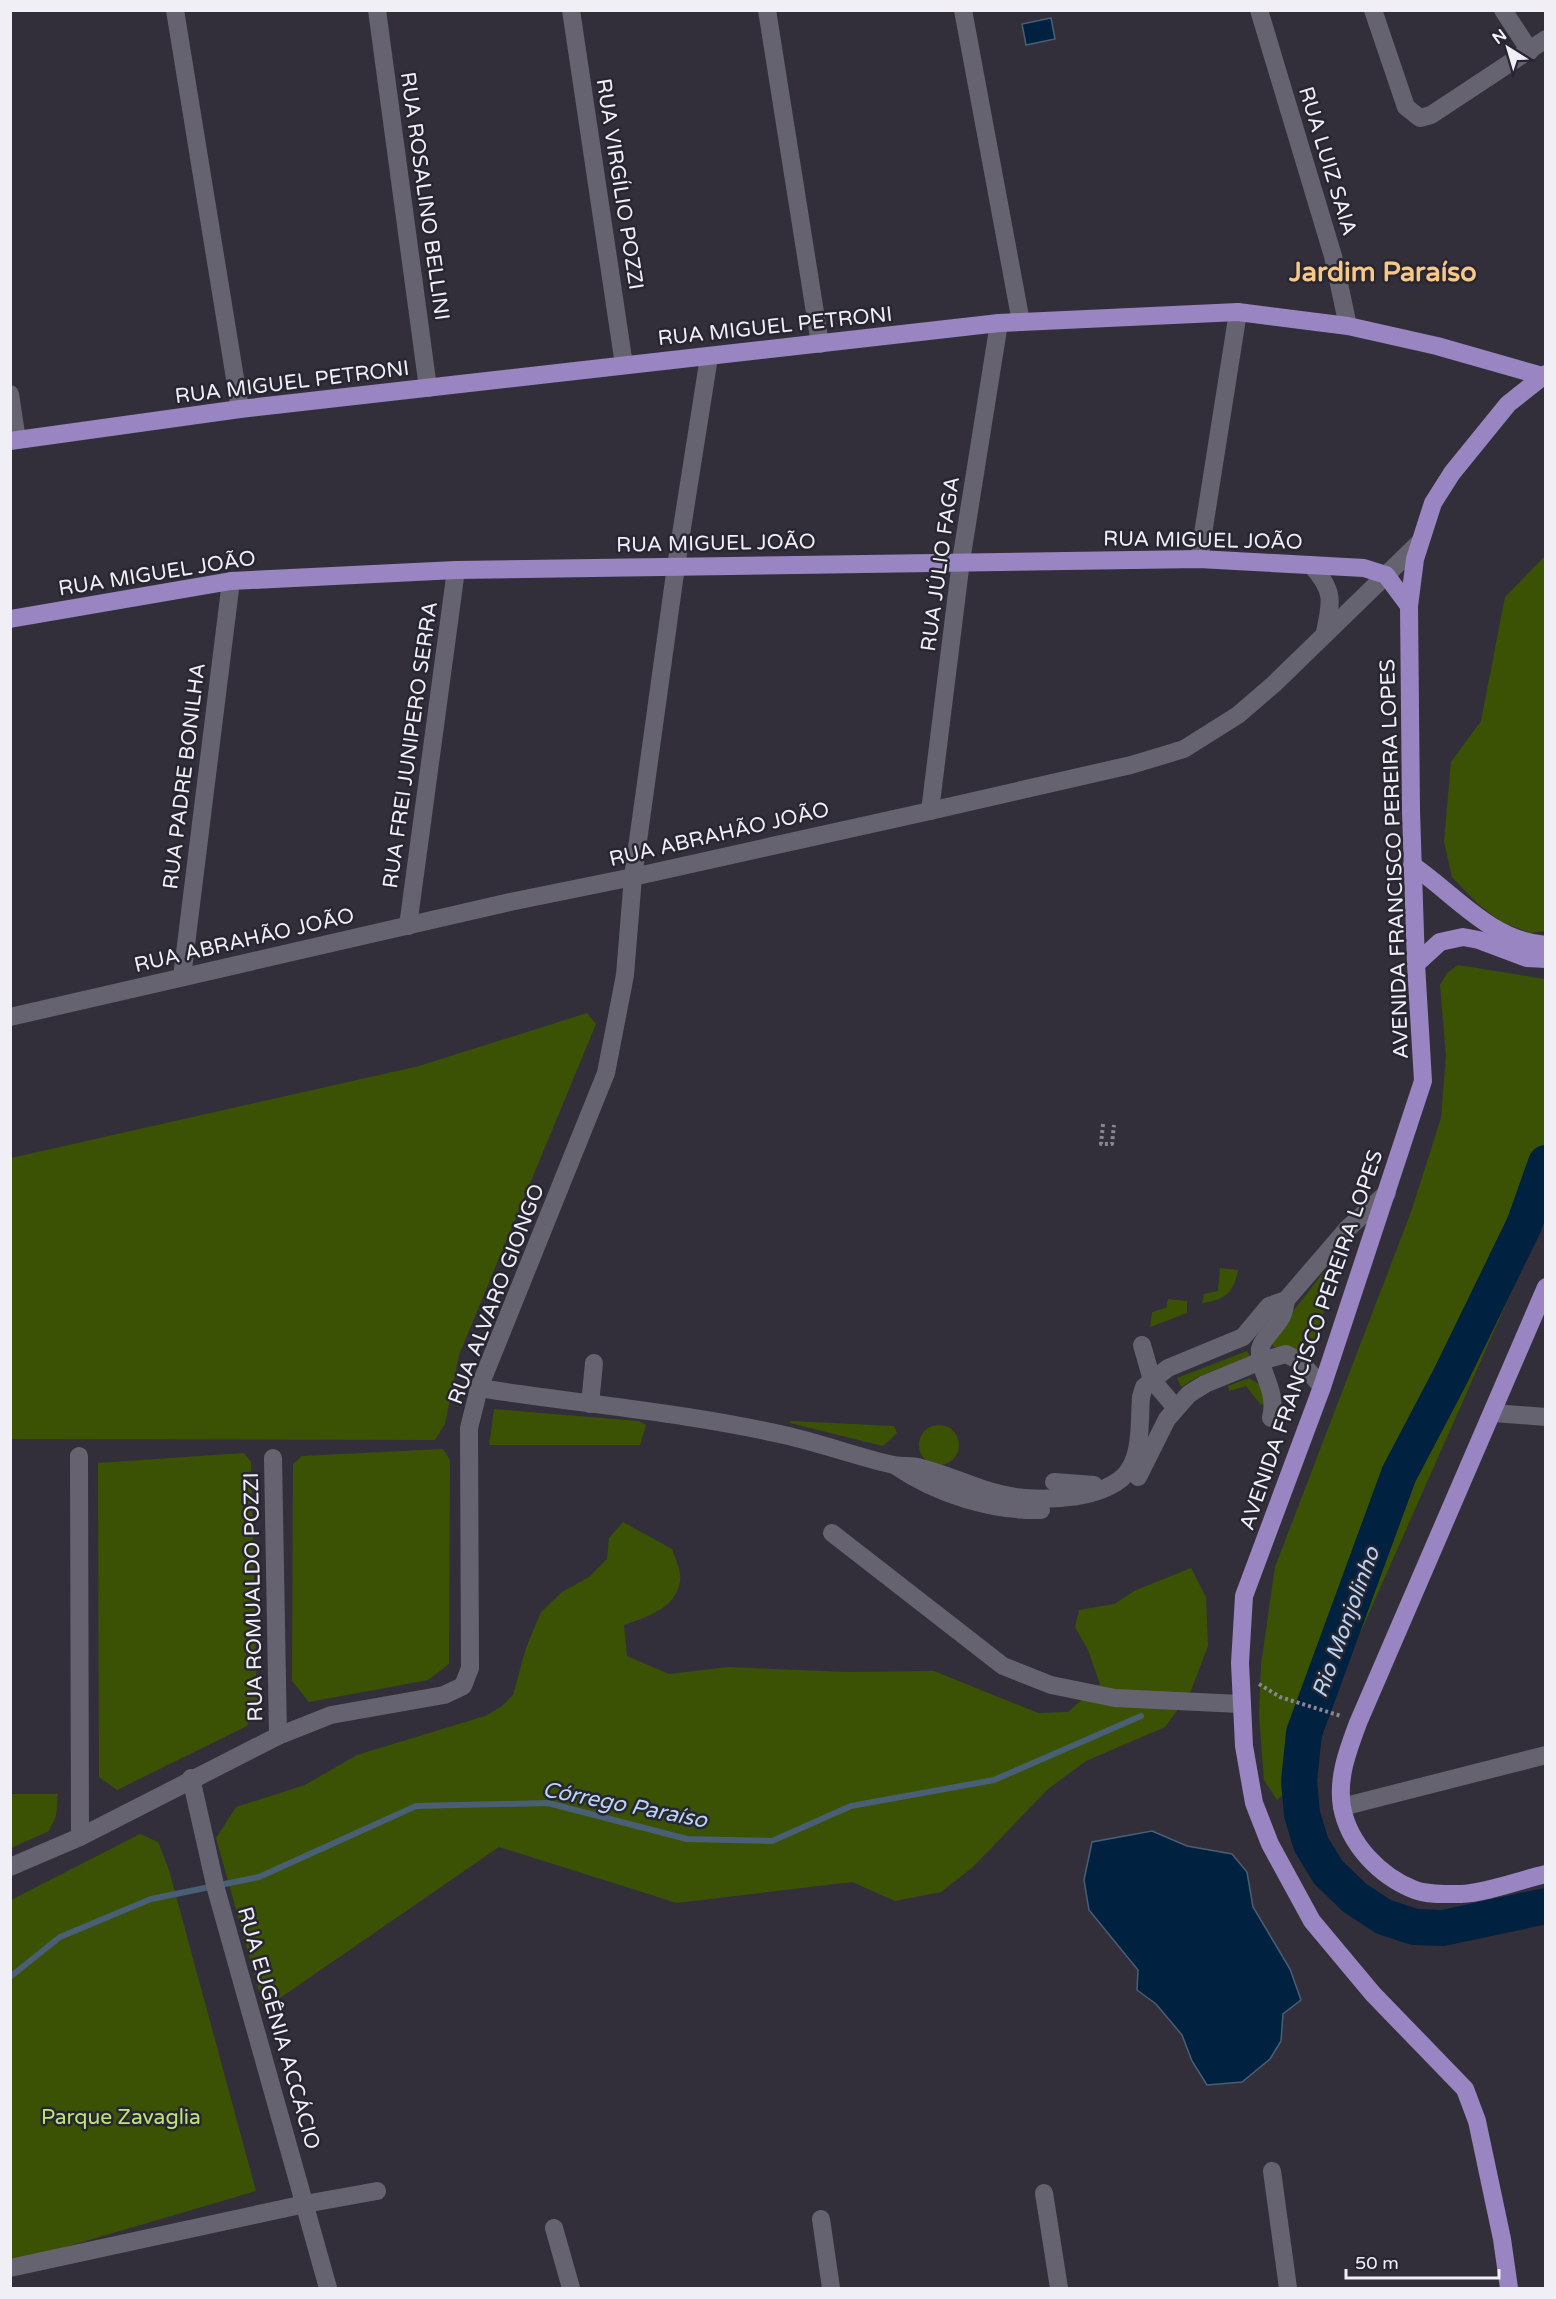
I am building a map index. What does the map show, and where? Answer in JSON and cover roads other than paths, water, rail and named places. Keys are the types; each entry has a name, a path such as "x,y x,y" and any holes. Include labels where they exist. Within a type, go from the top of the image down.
{"main road":[{"name":"RUA MIGUEL PETRONI","path":"14,441 240,409 999,323 1238,312 1348,326 1437,346 1544,375"},
{"name":"AVENIDA FRANCISCO PEREIRA LOPES","path":"1509,2289 1502,2239 1477,2121 1465,2089 1373,1994 1312,1921 1287,1879 1270,1844 1254,1803 1244,1746 1240,1704 1240,1663 1244,1596 1322,1387 1423,1081 1412,865 1409,606 1419,543 1433,503 1452,473 1508,404 1544,375"},
{"name":"RUA MIGUEL JOÃO","path":"10,619 231,580 456,570 1199,559 1364,568 1386,575"},
{"path":"1386,575 1409,606"},
{"path":"1412,865 1442,885 1480,921 1514,938 1545,945"},
{"path":"1416,964 1440,942 1463,937 1479,940 1527,958 1545,959"},
{"path":"1545,1287 1345,1757 1342,1807 1354,1839 1372,1863 1416,1891 1463,1894 1545,1874"}],"street":[{"path":"175,10 240,409"},
{"name":"RUA ROSALINO BELLINI","path":"377,10 428,388"},
{"name":"RUA VIRGÍLIO POZZI","path":"571,10 624,365"},
{"path":"767,10 820,344"},
{"path":"963,10 1021,322"},
{"name":"RUA LUIZ SAIA","path":"1259,10 1333,256 1348,326"},
{"path":"1373,10 1406,107 1420,118 1431,115 1545,39"},
{"path":"1503,10 1530,51"},
{"path":"1199,559 1238,312"},
{"name":"RUA JÚLIO FAGA","path":"930,811 961,561 999,323"},
{"name":"RUA ALVARO GIONGO","path":"10,1867 80,1837 191,1778 278,1736 331,1715 444,1695 463,1686 470,1668 469,1428 479,1388 606,1073 625,975 633,877 676,566 709,357"},
{"path":"10,394 14,441"},
{"name":"RUA ABRAHÃO JOÃO","path":"10,1017 510,902 930,811 1131,765 1184,749 1238,715 1274,684 1419,543"},
{"path":"1311,565 1330,592 1331,607 1325,632"},
{"name":"RUA FREI JUNIPERO SERRA","path":"408,926 456,570"},
{"name":"RUA PADRE BONILHA","path":"182,977 231,580"},
{"path":"479,1388 685,1417 785,1435 896,1466 920,1467 981,1490 1024,1498 1091,1493 1121,1479 1130,1470 1136,1455 1141,1396 1144,1388 1168,1368 1243,1337 1269,1306 1286,1300 1347,1229 1387,1193"},
{"path":"1271,1418 1274,1408 1272,1390 1261,1361 1260,1347 1283,1316 1286,1300"},
{"path":"1142,1345 1152,1380 1176,1408"},
{"path":"896,1466 917,1480 976,1502 1017,1510 1065,1509 1087,1505 1126,1490 1140,1474 1167,1419 1189,1394 1205,1384 1261,1361 1286,1354 1300,1361 1322,1387"},
{"path":"590,1404 594,1363"},
{"path":"1493,1413 1545,1417"},
{"path":"79,1456 80,1837"},
{"name":"RUA ROMUALDO POZZI","path":"273,1458 278,1736"},
{"path":"1054,1482 1109,1485"},
{"path":"832,1533 1003,1666 1050,1685 1115,1698 1240,1704"},
{"path":"1342,1807 1545,1755"},
{"name":"RUA EUGÊNIA ACCÁCIO","path":"191,1778 216,1889 328,2289"},
{"path":"1272,2171 1288,2289"},
{"path":"10,2268 305,2204 377,2191"},
{"path":"1044,2193 1059,2289"},
{"path":"821,2219 831,2289"},
{"path":"554,2228 571,2289"}],"water":[{"path":"1051,18 1055,39 1026,45 1022,24"},
{"path":"1152,1831 1187,1846 1232,1854 1247,1872 1253,1907 1290,1969 1301,2000 1283,2014 1281,2041 1270,2059 1242,2082 1207,2085 1192,2061 1182,2035 1156,2004 1137,1990 1138,1970 1089,1910 1084,1880 1092,1842"}],"waterway":[{"name":"Rio Monjolinho","path":"1546,1163 1524,1225 1450,1377 1399,1474 1304,1733 1299,1781 1302,1814 1311,1844 1328,1872 1355,1898 1384,1917 1415,1927 1443,1928 1546,1906"},
{"name":"Córrego Paraíso","path":"10,1977 60,1937 151,1899 259,1877 416,1806 548,1803 687,1839 772,1841 851,1806 994,1780 1141,1716"}],"district":[{"name":"Jardim Paraíso","path":"1383,272"}],"park label":[{"name":"Parque Zavaglia","path":"121,2117"}]}
